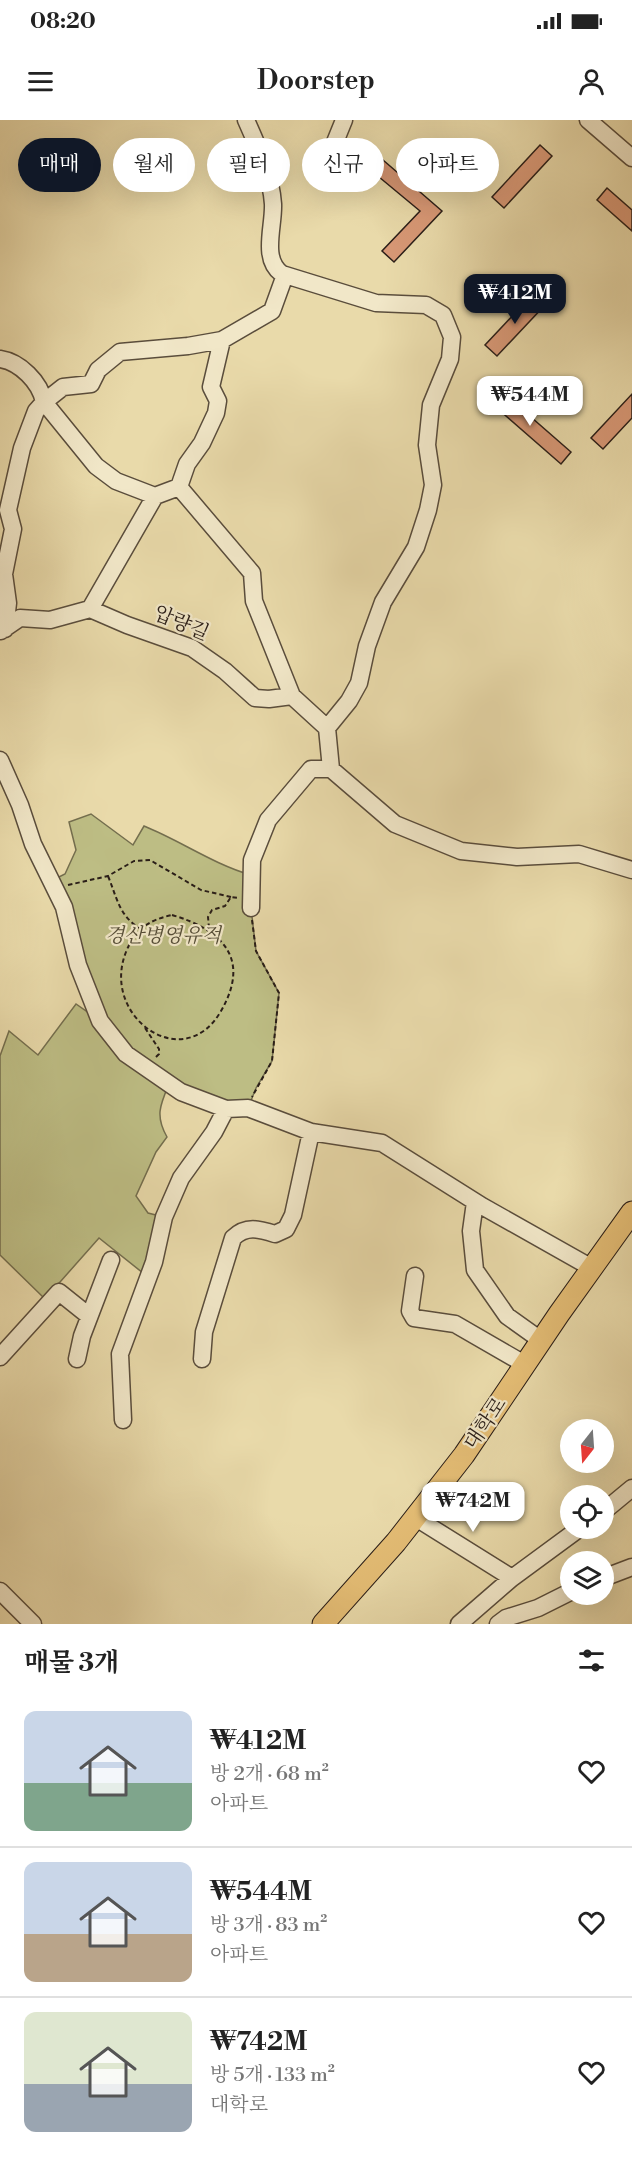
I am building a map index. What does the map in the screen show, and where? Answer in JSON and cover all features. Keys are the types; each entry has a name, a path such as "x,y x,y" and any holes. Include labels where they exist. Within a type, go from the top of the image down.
{"main road":[{"name":"대학로","path":"323,1624 416,1518 464,1455 632,1212"}],"street":[{"path":"246,120 267,171 273,204 270,255 273,268 285,275 376,303 426,305 443,315 452,337 450,359 431,405 427,445 433,485 428,510 416,547 383,602 367,646 359,683 349,701 327,728"},
{"path":"337,138 345,120"},
{"path":"588,120 632,158"},
{"path":"2,630 8,603 4,574 12,529 4,509 22,448 36,411 63,387 91,384 98,370 120,352 188,346 222,339 272,311 285,275"},
{"path":"179,487 187,464 202,443 216,413 218,401 211,387 222,339"},
{"path":"0,359 12,361 42,389 44,402 96,466 116,481 155,496"},
{"path":"2,630 20,618 50,620 90,609 155,496 179,487"},
{"path":"179,487 252,573 254,601 292,696 327,728 331,769"},
{"name":"압량길","path":"90,609 192,648 225,671 255,698 292,696"},
{"path":"0,760 20,805 33,844 56,886 64,907 78,965 100,1021 126,1054 181,1092 226,1109 248,1108 311,1132 382,1143 476,1202 592,1268"},
{"path":"251,904 252,860 268,820 311,769 331,769 395,824 461,851 517,857 579,854 632,870"},
{"path":"123,1420 120,1354 154,1262 164,1217 181,1178 214,1132 226,1109"},
{"path":"202,1359 204,1332 233,1238 240,1230 255,1228 275,1234 286,1229 293,1215 311,1132"},
{"path":"476,1202 471,1231 475,1270 507,1317 542,1341"},
{"path":"77,1359 89,1316 111,1260"},
{"path":"415,1276 410,1311 414,1318 455,1324 526,1365"},
{"path":"0,1357 59,1292 89,1316"},
{"path":"614,1503 632,1488"},
{"path":"416,1518 512,1578"},
{"path":"459,1624 512,1578 565,1539"},
{"path":"614,1574 632,1567"},
{"path":"0,1591 33,1624"},
{"path":"498,1624 506,1618 538,1608 560,1597"}],"path":[{"path":"56,886 108,876 134,861 150,860 201,890 251,904 256,951 279,993 272,1061 256,1088 248,1108"},
{"path":"108,876 117,905 126,920 139,928"},
{"path":"210,930 208,917 212,910 225,906 231,897"},
{"path":"143,1026 168,1037 191,1038 203,1033 220,1013 232,982 233,964 230,952 219,937 210,930 172,915 157,918 139,928 130,941 121,964 119,979 132,1015 159,1049 159,1054 144,1066"}],"green space":[{"name":"경산병영유적","path":"91,814 133,845 144,826 223,865 251,875 251,908 256,951 279,993 272,1061 256,1088 248,1108 169,1084 160,1110 161,1123 167,1137 156,1152 136,1196 148,1213 164,1217 148,1277 99,1238 45,1299 0,1255 0,1056 9,1031 38,1055 76,1004 99,1020 53,880 65,874 76,850 69,822"}],"building":[{"path":"540,145 552,156 504,208 492,197"},
{"path":"384,161 396,171 396,191 384,181"},
{"path":"607,188 632,210 632,231 597,200"},
{"path":"397,192 420,192 442,211 394,262 382,251 420,211"},
{"path":"533,294 545,305 497,356 485,345"},
{"path":"500,390 571,452 561,464 490,402"},
{"path":"632,394 632,418 603,449 591,438"}]}
